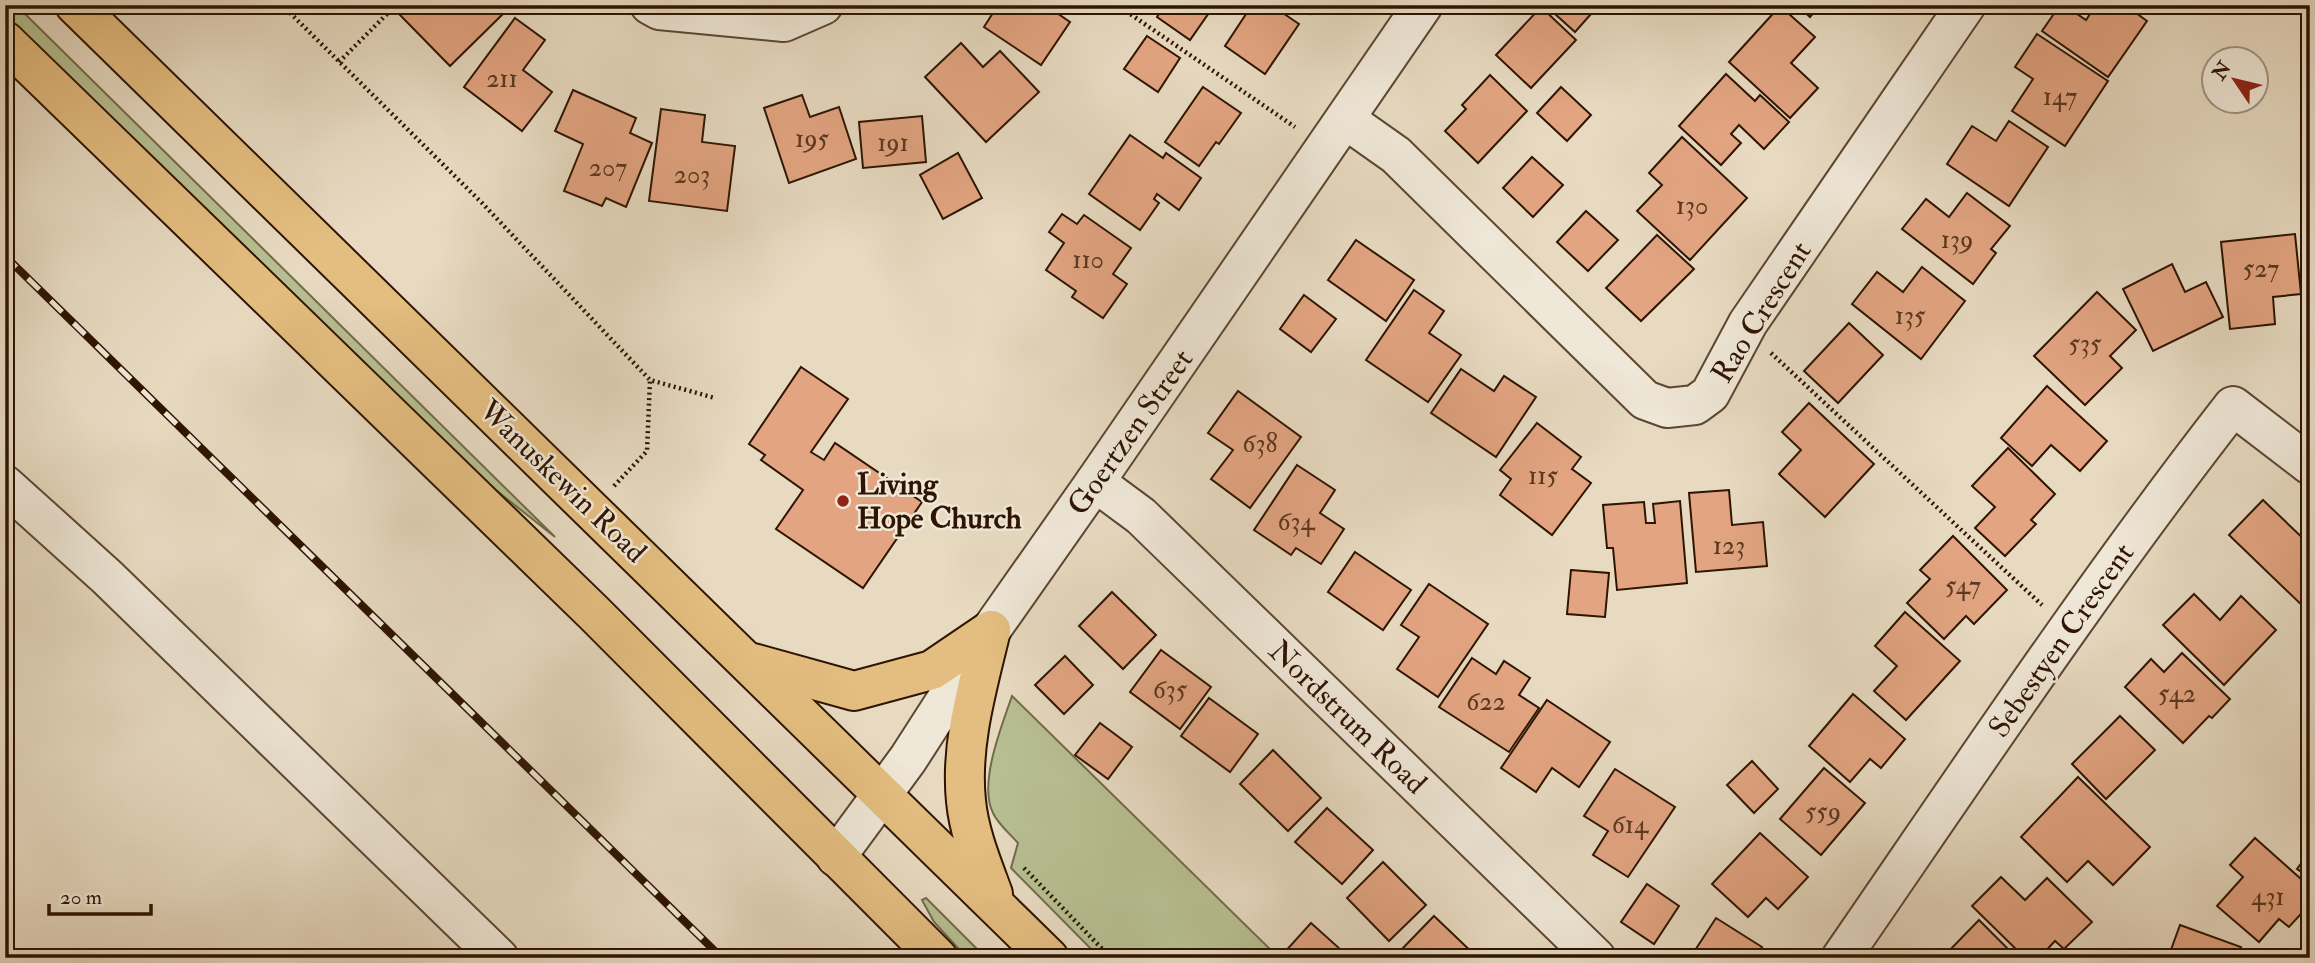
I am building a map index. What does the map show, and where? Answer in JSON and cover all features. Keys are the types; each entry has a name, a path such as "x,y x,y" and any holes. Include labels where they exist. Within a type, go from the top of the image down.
{"main road":[{"name":"Wanuskewin Road","path":"75,5 1049,958"},
{"path":"5,41 584,604 938,958"},
{"path":"748,661 853,691 932,670 991,630"},
{"path":"991,630 974,705 964,770 972,837 997,906"}],"street":[{"path":"650,5 659,10 784,22 823,5"},
{"name":"Goertzen Street","path":"836,858 908,759 991,630 1423,5"},
{"name":"Rao Crescent","path":"1345,119 1396,155 1645,400 1667,408 1695,405 1710,394 1748,323 1966,5"},
{"name":"Sebestyen Crescent","path":"1841,958 2098,586 2159,501 2233,406 2310,466"},
{"name":"Nordstrum Road","path":"1095,482 1141,516 1596,958"},
{"path":"5,485 107,577 499,958"}],"path":[{"path":"282,5 482,203 650,380 715,398"},
{"path":"339,62 396,5"},
{"path":"1117,5 1292,124 1322,153"},
{"path":"1770,352 2045,608"},
{"path":"610,490 646,451 650,380"}],"green space":[{"path":"5,5 16,5 555,537 443,445 5,15"},
{"path":"1012,696 1279,958 1100,958 1011,868 1018,843 993,813 988,787 993,754"},
{"path":"926,898 986,958 967,958 934,922 922,900"}],"building":[{"path":"407,5 511,6 450,66 399,14"},
{"path":"998,5 1058,5 1054,11 1070,22 1041,65 984,27"},
{"path":"1165,5 1213,7 1190,40 1157,17"},
{"path":"1252,5 1271,5 1299,24 1265,74 1225,46"},
{"path":"1297,5 1315,5 1310,14"},
{"path":"1545,5 1599,5 1575,32"},
{"path":"1797,5 1820,5 1810,17"},
{"path":"1855,5 1871,5 1864,13"},
{"path":"2060,5 2086,20 2096,5 2125,5 2147,21 2108,77 2042,31"},
{"path":"1780,6 1815,37 1791,63 1818,88 1790,118 1729,62"},
{"path":"1541,7 1576,40 1531,88 1496,55"},
{"path":"515,18 545,40 523,70 552,92 522,131 464,87"},
{"path":"2037,34 2108,81 2065,146 2012,111 2033,79 2015,67"},
{"path":"1147,36 1180,58 1158,92 1124,69"},
{"path":"961,43 983,67 1000,51 1039,92 986,142 925,77"},
{"path":"1726,74 1755,101 1760,95 1789,122 1764,149 1739,125 1731,134 1741,143 1721,165 1679,126"},
{"path":"1490,75 1527,111 1478,163 1445,131 1466,109 1462,105"},
{"path":"1203,87 1241,113 1199,166 1165,142"},
{"path":"1561,87 1591,115 1567,141 1537,113"},
{"path":"573,90 636,118 630,133 652,143 626,207 606,198 602,206 564,191 583,144 555,131"},
{"path":"802,95 810,117 839,107 856,159 789,183 764,108"},
{"path":"661,109 705,115 702,142 735,146 727,211 649,201"},
{"path":"922,116 926,162 863,168 859,122"},
{"path":"2009,121 2048,147 2009,206 1947,164 1972,126 1996,141"},
{"path":"1130,135 1163,158 1166,153 1201,178 1179,210 1157,194 1154,199 1159,203 1140,230 1089,194"},
{"path":"1682,137 1747,198 1690,260 1637,211 1662,185 1649,173"},
{"path":"958,153 982,198 943,219 920,175"},
{"path":"1532,157 1563,185 1533,217 1503,188"},
{"path":"1967,193 2010,226 1991,249 1996,253 1973,284 1902,229 1926,199 1949,217"},
{"path":"1586,211 1618,240 1588,271 1557,242"},
{"path":"1062,214 1077,224 1084,215 1131,248 1113,274 1127,284 1103,318 1072,297 1076,291 1046,270 1064,243 1049,232"},
{"path":"2295,234 2301,294 2273,297 2275,324 2230,329 2221,242"},
{"path":"1657,235 1694,269 1641,321 1606,288"},
{"path":"1356,240 1414,280 1386,321 1328,280"},
{"path":"2172,264 2185,292 2206,282 2223,317 2153,351 2123,289"},
{"path":"1922,267 1965,301 1921,359 1852,304 1877,272 1903,292"},
{"path":"1414,290 1444,311 1429,333 1461,355 1428,402 1366,360"},
{"path":"2097,292 2136,330 2110,356 2122,368 2085,405 2034,356"},
{"path":"1304,295 1336,319 1311,352 1280,329"},
{"path":"1849,323 1883,355 1838,403 1804,371"},
{"path":"801,367 848,399 811,452 824,460 835,443 922,502 863,588 776,529 803,490 761,460 765,455 749,444"},
{"path":"1461,369 1494,391 1504,376 1536,397 1496,457 1431,413"},
{"path":"2047,386 2107,441 2080,471 2051,445 2032,466 2001,438"},
{"path":"1238,391 1301,437 1250,508 1211,479 1233,450 1208,433"},
{"path":"1809,403 1874,464 1825,517 1779,474 1801,450 1782,432"},
{"path":"1537,423 1581,457 1572,469 1591,483 1552,535 1500,495 1511,479 1500,470"},
{"path":"2008,448 2055,494 2031,520 2036,524 2005,556 1975,528 1995,507 1972,486"},
{"path":"1297,465 1335,490 1320,513 1344,529 1321,564 1296,548 1291,555 1254,530"},
{"path":"1729,490 1732,525 1763,522 1767,566 1696,572 1689,493"},
{"path":"2263,500 2310,545 2310,613 2229,535"},
{"path":"1680,501 1687,583 1617,590 1613,548 1607,548 1603,505 1644,502 1646,523 1655,523 1653,504"},
{"path":"1953,536 2007,590 1974,624 1966,616 1944,639 1907,603 1930,579 1920,570"},
{"path":"1355,552 1411,590 1383,630 1328,592"},
{"path":"1571,570 1609,573 1605,617 1567,614"},
{"path":"1429,584 1488,624 1438,697 1397,669 1419,637 1401,625"},
{"path":"1112,592 1156,635 1123,669 1079,626"},
{"path":"2194,594 2220,620 2241,596 2276,630 2224,685 2163,625"},
{"path":"1905,612 1960,661 1906,720 1874,691 1897,666 1875,646"},
{"path":"1161,650 1211,687 1180,729 1130,692"},
{"path":"2182,653 2230,699 2183,743 2125,687 2151,659 2164,672"},
{"path":"1065,656 1093,685 1064,714 1035,685"},
{"path":"1472,658 1496,674 1504,661 1530,678 1519,695 1539,708 1509,752 1439,707"},
{"path":"1853,694 1905,739 1881,768 1870,759 1850,782 1809,746"},
{"path":"1209,698 1258,734 1230,772 1181,736"},
{"path":"1547,700 1610,742 1579,787 1552,768 1536,792 1501,768"},
{"path":"2120,716 2155,750 2106,799 2072,764"},
{"path":"1100,723 1132,747 1108,779 1075,755"},
{"path":"1273,750 1321,798 1288,831 1240,784"},
{"path":"1752,761 1778,789 1754,813 1727,785"},
{"path":"1824,768 1865,803 1821,855 1780,819"},
{"path":"1615,769 1675,807 1628,877 1593,855 1608,831 1584,816"},
{"path":"2078,777 2150,847 2113,885 2088,861 2067,882 2021,837"},
{"path":"1327,808 1373,850 1342,884 1295,842"},
{"path":"1760,833 1808,877 1778,909 1766,898 1748,917 1712,884"},
{"path":"2255,838 2310,887 2310,904 2289,927 2279,919 2259,942 2217,906 2243,877 2230,865"},
{"path":"2310,851 2310,878 2297,869"},
{"path":"1383,862 1426,905 1389,941 1347,898"},
{"path":"2001,877 2025,900 2047,878 2092,922 2064,949 2055,941 2039,958 2025,958 1972,906"},
{"path":"1647,884 1679,906 1654,944 1621,922"},
{"path":"1434,916 1478,958 1409,958 1401,950"},
{"path":"1716,918 1762,947 1755,958 1690,958"},
{"path":"1979,920 2017,958 1942,958"},
{"path":"1311,923 1340,949 1332,958 1286,958 1282,955"},
{"path":"2180,925 2241,947 2237,958 2168,958"}],"railway":[{"path":"5,256 722,958"}],"place":[{"name":"Living Hope Church","path":"843,501"}]}
